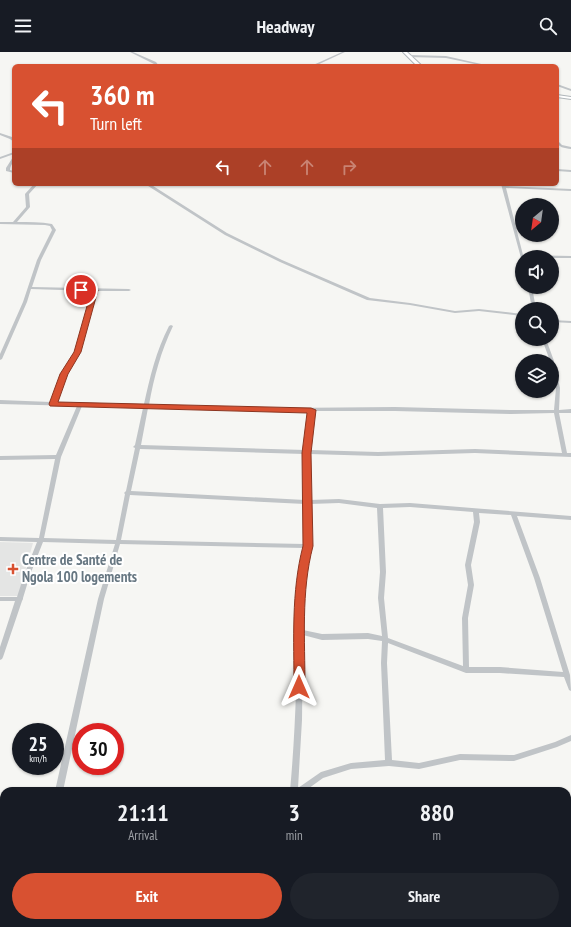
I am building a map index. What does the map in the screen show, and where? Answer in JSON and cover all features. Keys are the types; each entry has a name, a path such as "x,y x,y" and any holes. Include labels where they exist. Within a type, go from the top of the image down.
{"street":[{"path":"131,52 156,64"},
{"path":"317,64 344,52"},
{"path":"405,52 418,64"},
{"path":"409,56 446,57 479,64"},
{"path":"559,86 571,90"},
{"path":"559,96 571,98"},
{"path":"0,134 12,139"},
{"path":"559,144 561,146 571,148"},
{"path":"0,158 12,154"},
{"path":"12,161 8,168 8,171 12,172"},
{"path":"559,170 571,171"},
{"path":"14,223 28,207 27,194 34,186"},
{"path":"150,186 226,234 281,261 369,299 455,312 479,310 515,313"},
{"path":"520,250 503,186 571,190"},
{"path":"0,223 51,225 54,230 0,359"},
{"path":"559,257 571,257"},
{"path":"29,288 130,290"},
{"path":"53,404 64,374 78,352 94,290"},
{"path":"559,321 571,322"},
{"path":"60,787 101,599 118,542 136,447 159,351 171,326"},
{"path":"136,447 378,454 476,450 568,455 556,411 557,398"},
{"path":"0,402 146,407 311,410 395,408 571,411"},
{"path":"0,657 27,575 41,540 58,457 80,405"},
{"path":"294,787 299,687 299,604 304,561 308,546 307,453 311,410"},
{"path":"0,458 58,457"},
{"path":"127,493 308,502 339,501 380,506 410,505 571,518"},
{"path":"380,506 383,572 381,598 389,763"},
{"path":"466,670 465,618 471,585 468,565 477,522 476,510"},
{"path":"512,513 533,566 571,688"},
{"path":"0,539 308,546"},
{"path":"0,599 20,599"},
{"path":"299,632 322,637 368,636 384,639 466,670 500,670 567,675"},
{"path":"305,787 321,775 351,766 389,763 419,766 460,757 514,758 571,738"}],"shaded area":[{"name":"Centre de Santé de Ngola 100 logements","path":"0,542 33,543 18,596 0,596"}],"place":[{"name":"Centre de Santé de Ngola 100 logements","path":"13,569"}],"route":[{"path":"81,290 94,290 93,299 78,352 64,374 53,404 311,410 307,453 308,546 304,561 299,604 299,687"}]}
